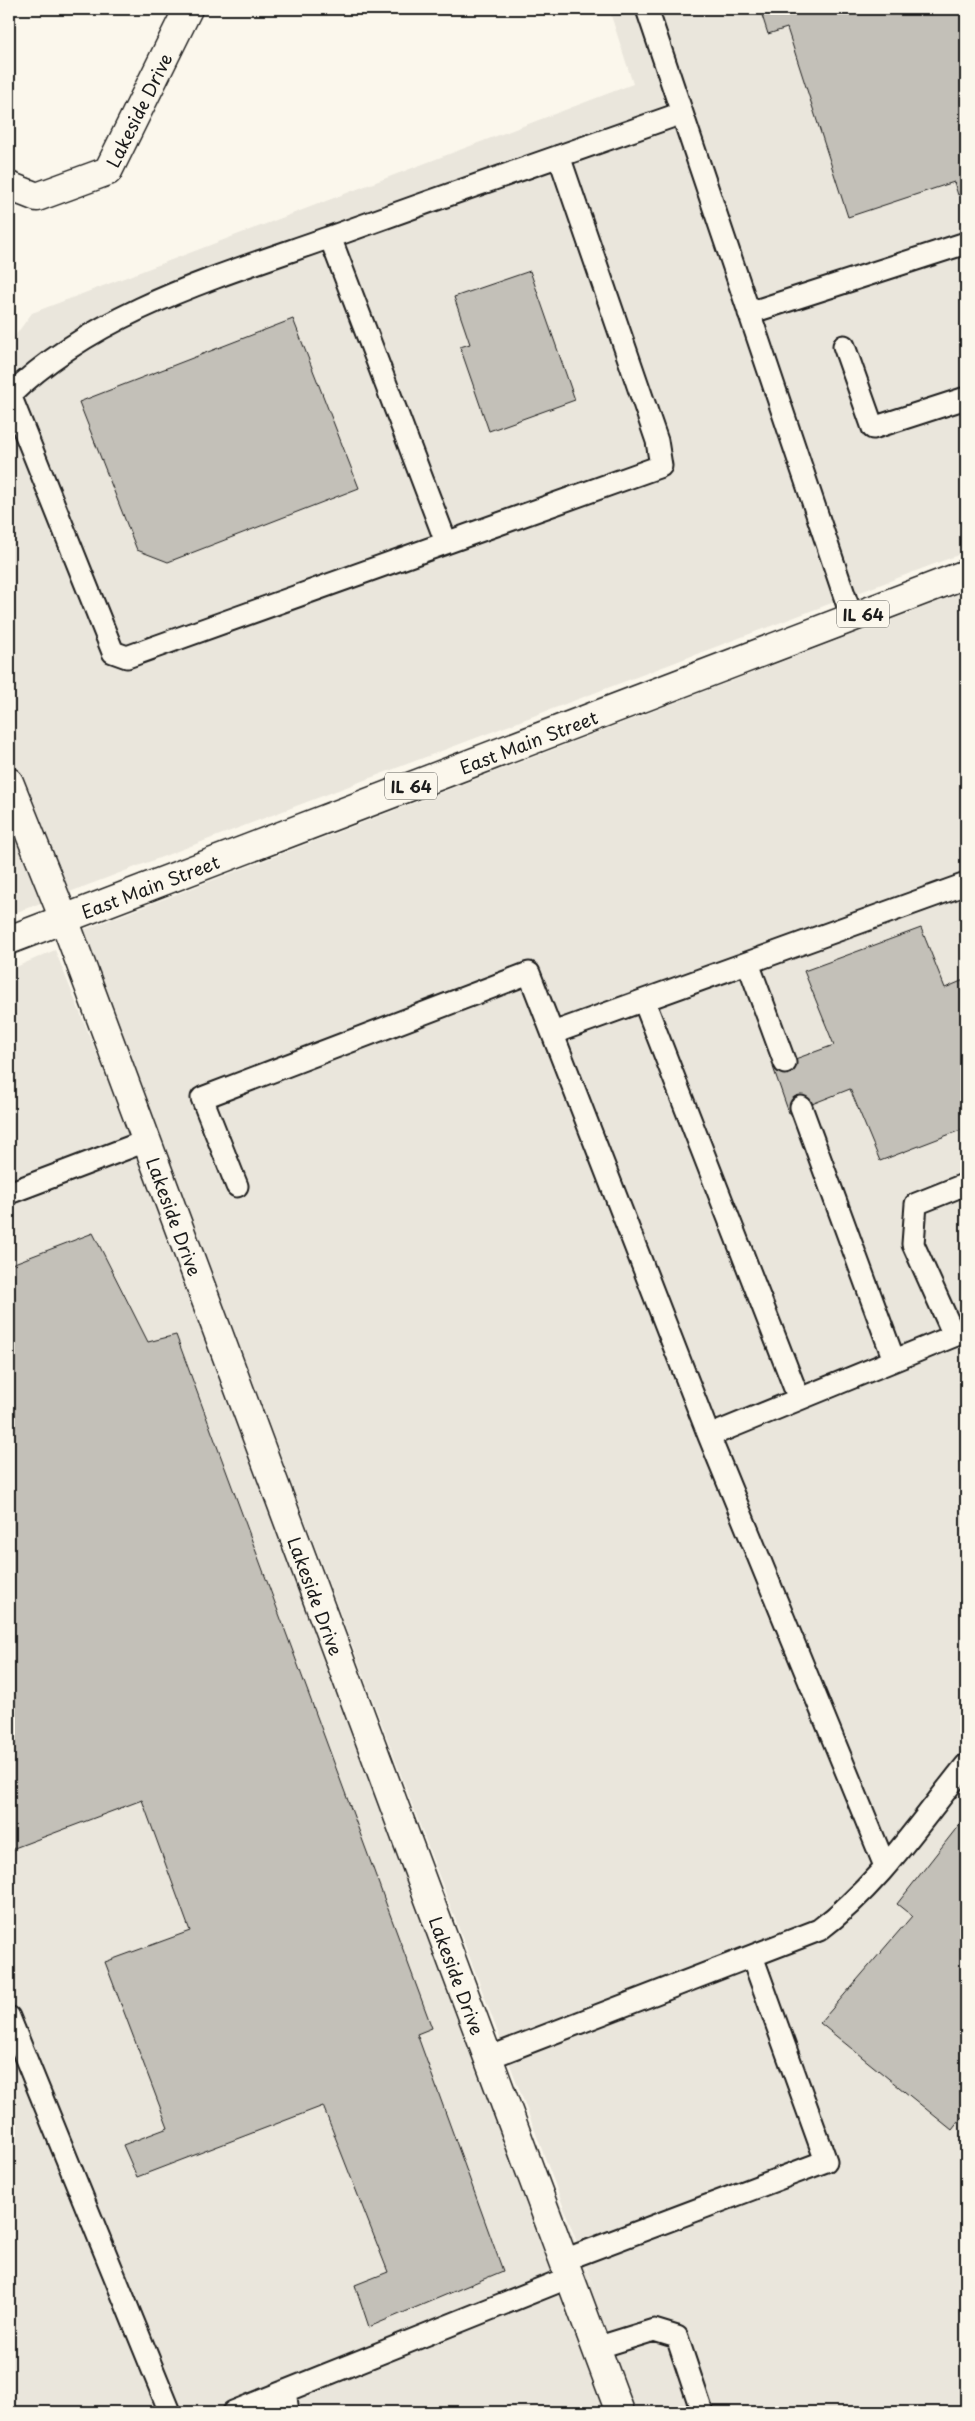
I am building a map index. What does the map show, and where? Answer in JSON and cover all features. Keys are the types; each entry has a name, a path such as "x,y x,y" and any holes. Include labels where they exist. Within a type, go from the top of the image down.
{"street":[{"name":"Lakeside Drive","path":"9,186 37,197 108,171 188,9"},
{"name":"East Main Street","path":"9,941 966,574"},
{"name":"Lakeside Drive","path":"9,782 64,919 620,2412"}],"lane":[{"path":"647,9 852,618"},
{"path":"559,156 656,441 661,466 127,657 113,652 10,395 63,352 115,319 230,273 330,237 559,156 682,113"},
{"path":"330,237 446,542"},
{"path":"749,313 966,243"},
{"path":"844,346 873,428 966,398"},
{"path":"553,1034 966,884"},
{"path":"748,963 785,1063"},
{"path":"238,1186 202,1098 530,973 709,1436 885,1866"},
{"path":"644,1001 799,1399"},
{"path":"801,1107 894,1360"},
{"path":"9,1193 146,1141"},
{"path":"709,1436 960,1333 913,1244 916,1204 966,1184"},
{"path":"488,2058 819,1930 846,1910 885,1866 966,1765"},
{"path":"233,2412 567,2268 826,2161 752,1956"},
{"path":"9,2017 170,2412"},
{"path":"596,2348 654,2330 677,2337 702,2412"},
{"path":"284,2391 288,2412"}],"shaded area":[{"path":"609,9 966,9 966,552 9,915 9,344 32,313 633,84"},
{"path":"966,591 966,2412 9,2412 9,970 55,950 597,2296 83,930"}],"building":[{"path":"760,9 966,9 966,192 958,195 954,182 848,217 787,28 768,34"},
{"path":"530,271 575,400 489,431 460,347 470,344 454,297"},
{"path":"293,319 359,488 168,562 137,550 79,402"},
{"path":"921,928 945,988 966,979 966,1128 880,1161 850,1089 789,1113 773,1067 834,1045 804,971"},
{"path":"93,1233 148,1342 176,1335 432,2028 417,2034 503,2271 369,2327 355,2285 388,2272 323,2106 137,2177 123,2145 168,2128 105,1962 190,1931 142,1800 9,1850 9,1265"},
{"path":"966,1816 966,2112 952,2130 820,2023 912,1916 897,1904"}]}
